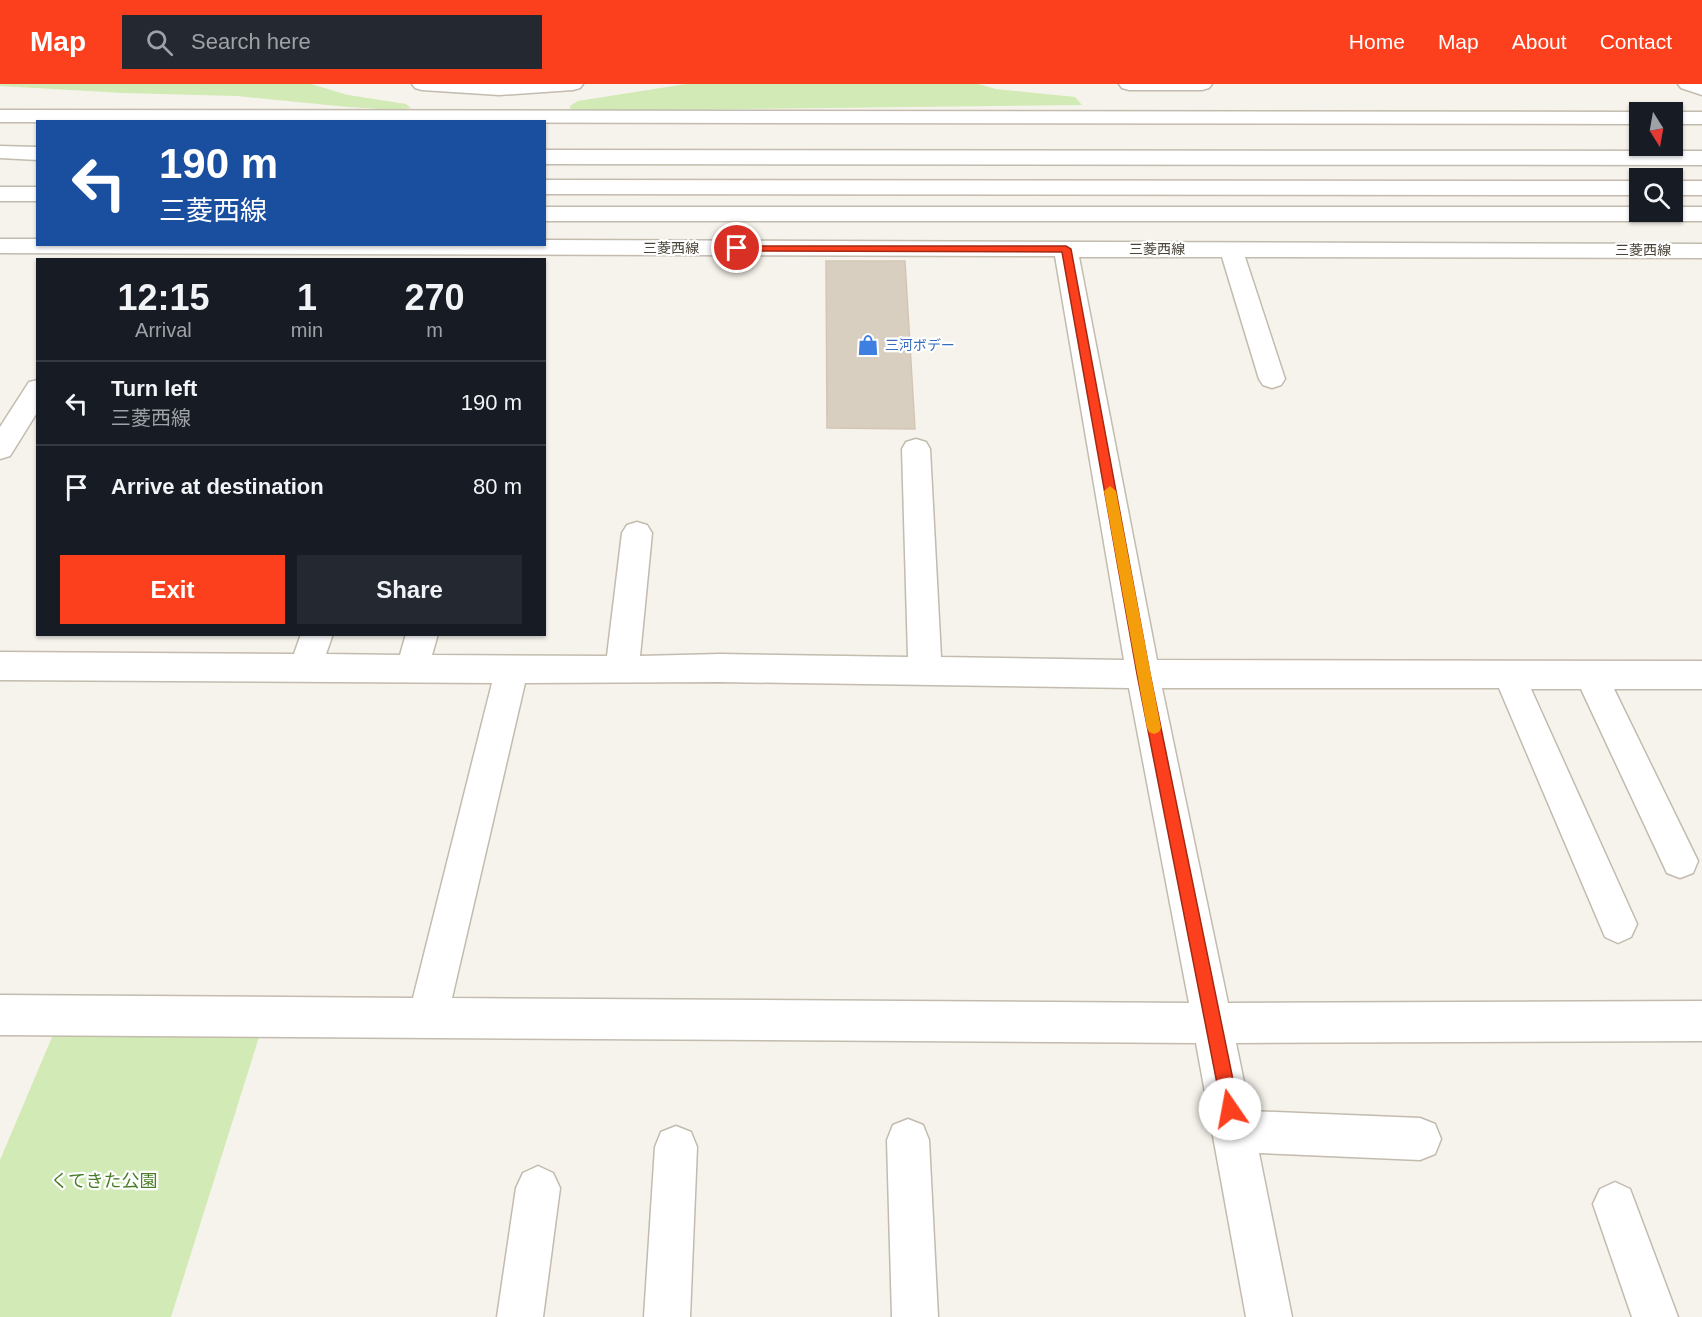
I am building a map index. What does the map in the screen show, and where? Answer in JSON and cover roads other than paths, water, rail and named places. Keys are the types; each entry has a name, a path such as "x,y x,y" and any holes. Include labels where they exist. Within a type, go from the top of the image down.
{"street":[{"path":"422,84 499,89 573,84"},
{"path":"1129,84 1202,84"},
{"path":"1688,84 1702,89"},
{"path":"0,116 1629,118"},
{"path":"1683,118 1702,118"},
{"path":"0,152 36,154"},
{"path":"546,157 1702,158"},
{"path":"0,186 36,186"},
{"path":"546,187 1629,188"},
{"path":"1683,188 1702,189"},
{"path":"0,194 36,194"},
{"path":"546,195 1629,199"},
{"path":"1683,199 1702,199"},
{"path":"546,214 1702,214"},
{"name":"三菱西線","path":"0,246 123,253 1066,249 1702,251"},
{"path":"1066,249 1143,674 1211,1023 1235,1131 1269,1317"},
{"path":"1231,249 1272,379"},
{"path":"0,449 36,392"},
{"path":"916,449 925,671"},
{"path":"622,670 637,533"},
{"path":"305,667 316,636"},
{"path":"412,667 421,636"},
{"path":"0,666 622,670 720,668 1143,674 1702,675"},
{"path":"428,1018 512,669"},
{"path":"1509,675 1618,924"},
{"path":"1591,675 1680,861"},
{"path":"0,1015 1211,1023 1702,1021"},
{"path":"1235,1131 1420,1139"},
{"path":"908,1140 915,1317"},
{"path":"667,1317 676,1148"},
{"path":"520,1317 538,1188"},
{"path":"1616,1204 1655,1317"}],"place":[{"name":"三河ボデー","path":"868,345"}],"park label":[{"name":"くてきた公園","path":"104,1181"}]}
